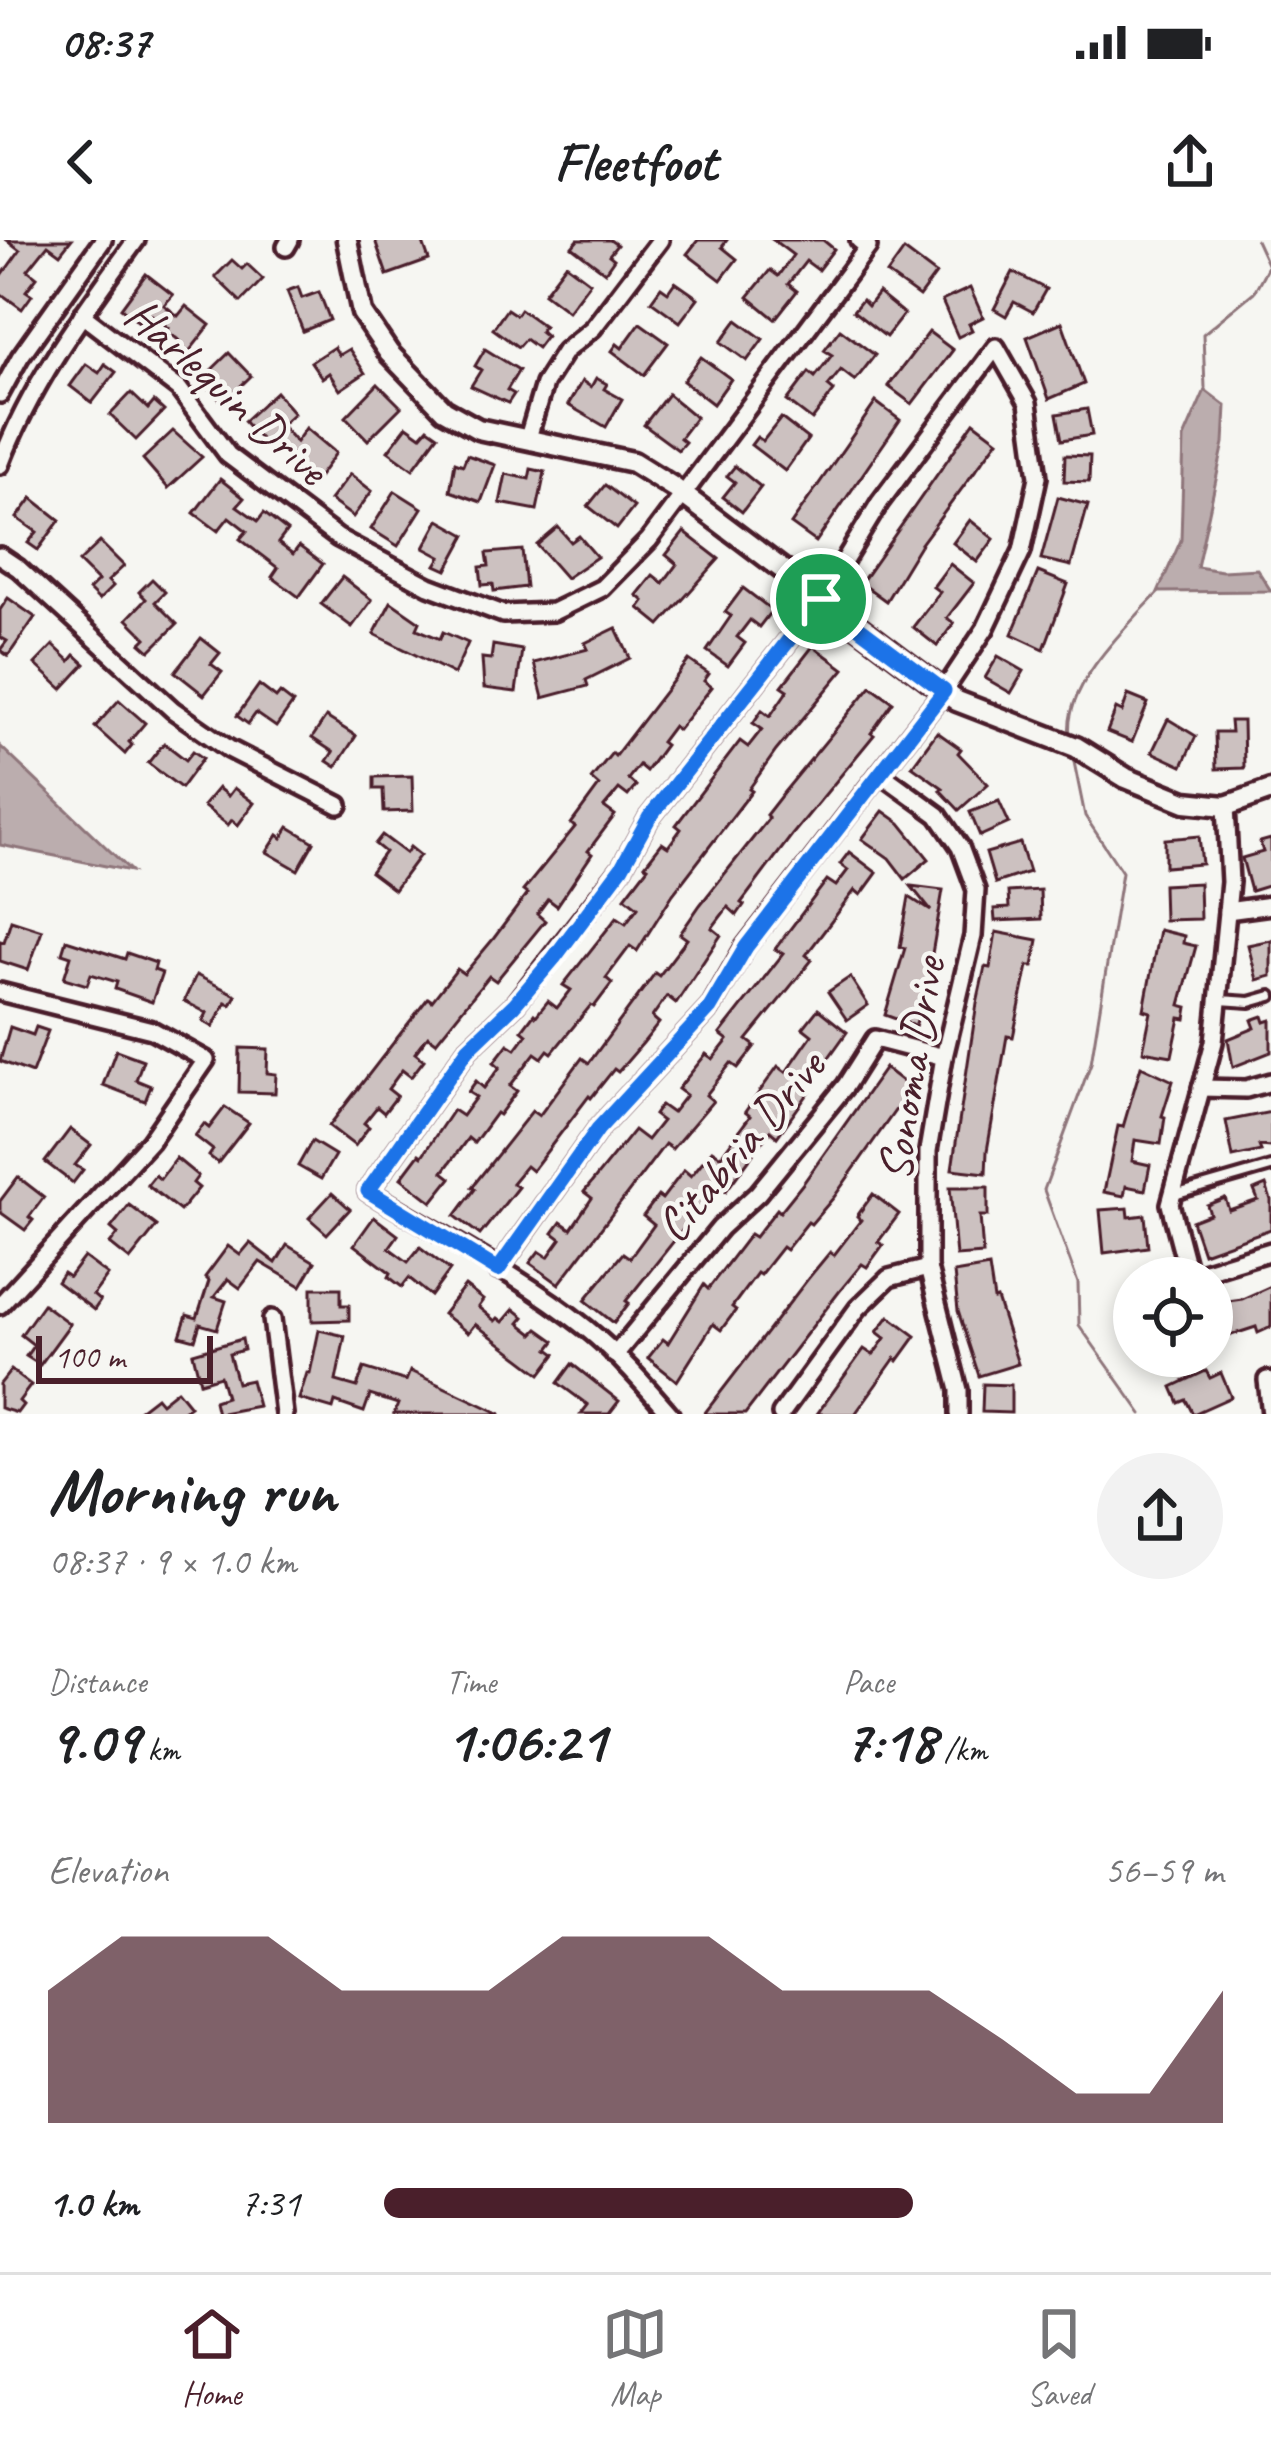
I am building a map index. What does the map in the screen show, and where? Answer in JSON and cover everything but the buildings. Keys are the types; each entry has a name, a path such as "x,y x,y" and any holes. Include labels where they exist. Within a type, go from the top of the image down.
{"street":[{"path":"0,394 20,357 103,240"},
{"path":"0,465 27,400 136,240"},
{"path":"347,240 362,313 389,353 444,410 478,428 633,462 684,495 957,701 1076,747 1126,778 1185,802 1226,806 1271,790"},
{"path":"528,438 544,384 565,350 593,328 660,240"},
{"name":"Harlequin Drive","path":"82,315 179,389 228,454 338,538 429,586 503,614 553,611 602,588 649,540 868,247 859,240"},
{"path":"498,1270 598,1129 710,1008 746,947 944,691 985,629 1022,551 1038,477 1028,403 996,347 880,502 821,599 649,818 622,867 554,958 468,1049 368,1191 586,1328 670,1414"},
{"path":"0,556 19,568 172,710 229,749 339,806"},
{"name":"Sonoma Drive","path":"880,773 938,815 960,847 976,890 973,936 928,1151 928,1268 958,1390 959,1414"},
{"path":"1184,1257 1170,1204 1214,1042 1230,882 1226,806"},
{"path":"1227,911 1271,905"},
{"path":"0,992 152,1030 206,1060 150,1141 0,1305"},
{"name":"Citabria Drive","path":"615,1355 720,1228 758,1193 846,1084 875,1039 944,1057"},
{"path":"1201,1088 1246,1089 1271,1082"},
{"path":"1233,1263 1271,1251"},
{"path":"781,1414 858,1308 890,1278 928,1268"},
{"path":"272,1319 284,1414"},
{"path":"1267,1380 1271,1414"}],"lane":[{"path":"1218,1000 1250,1002 1271,995"},
{"path":"1172,1196 1271,1167"}],"shaded area":[{"path":"1205,390 1226,406 1224,443 1197,567 1257,569 1271,591 1158,592 1181,540 1184,438"},
{"path":"0,746 131,871 0,845"}],"waterway":[{"path":"1205,388 1203,334 1254,292 1268,266 1256,240"},
{"path":"1070,736 1071,717 1087,677 1160,591"},
{"path":"1073,757 1085,816 1122,872 1091,1063 1044,1190 1078,1283 1079,1325 1142,1414"}],"route":[{"path":"821,599 944,691 746,947 710,1008 598,1129 498,1270 368,1191 468,1049 554,958 622,867 649,818 821,599"}]}
